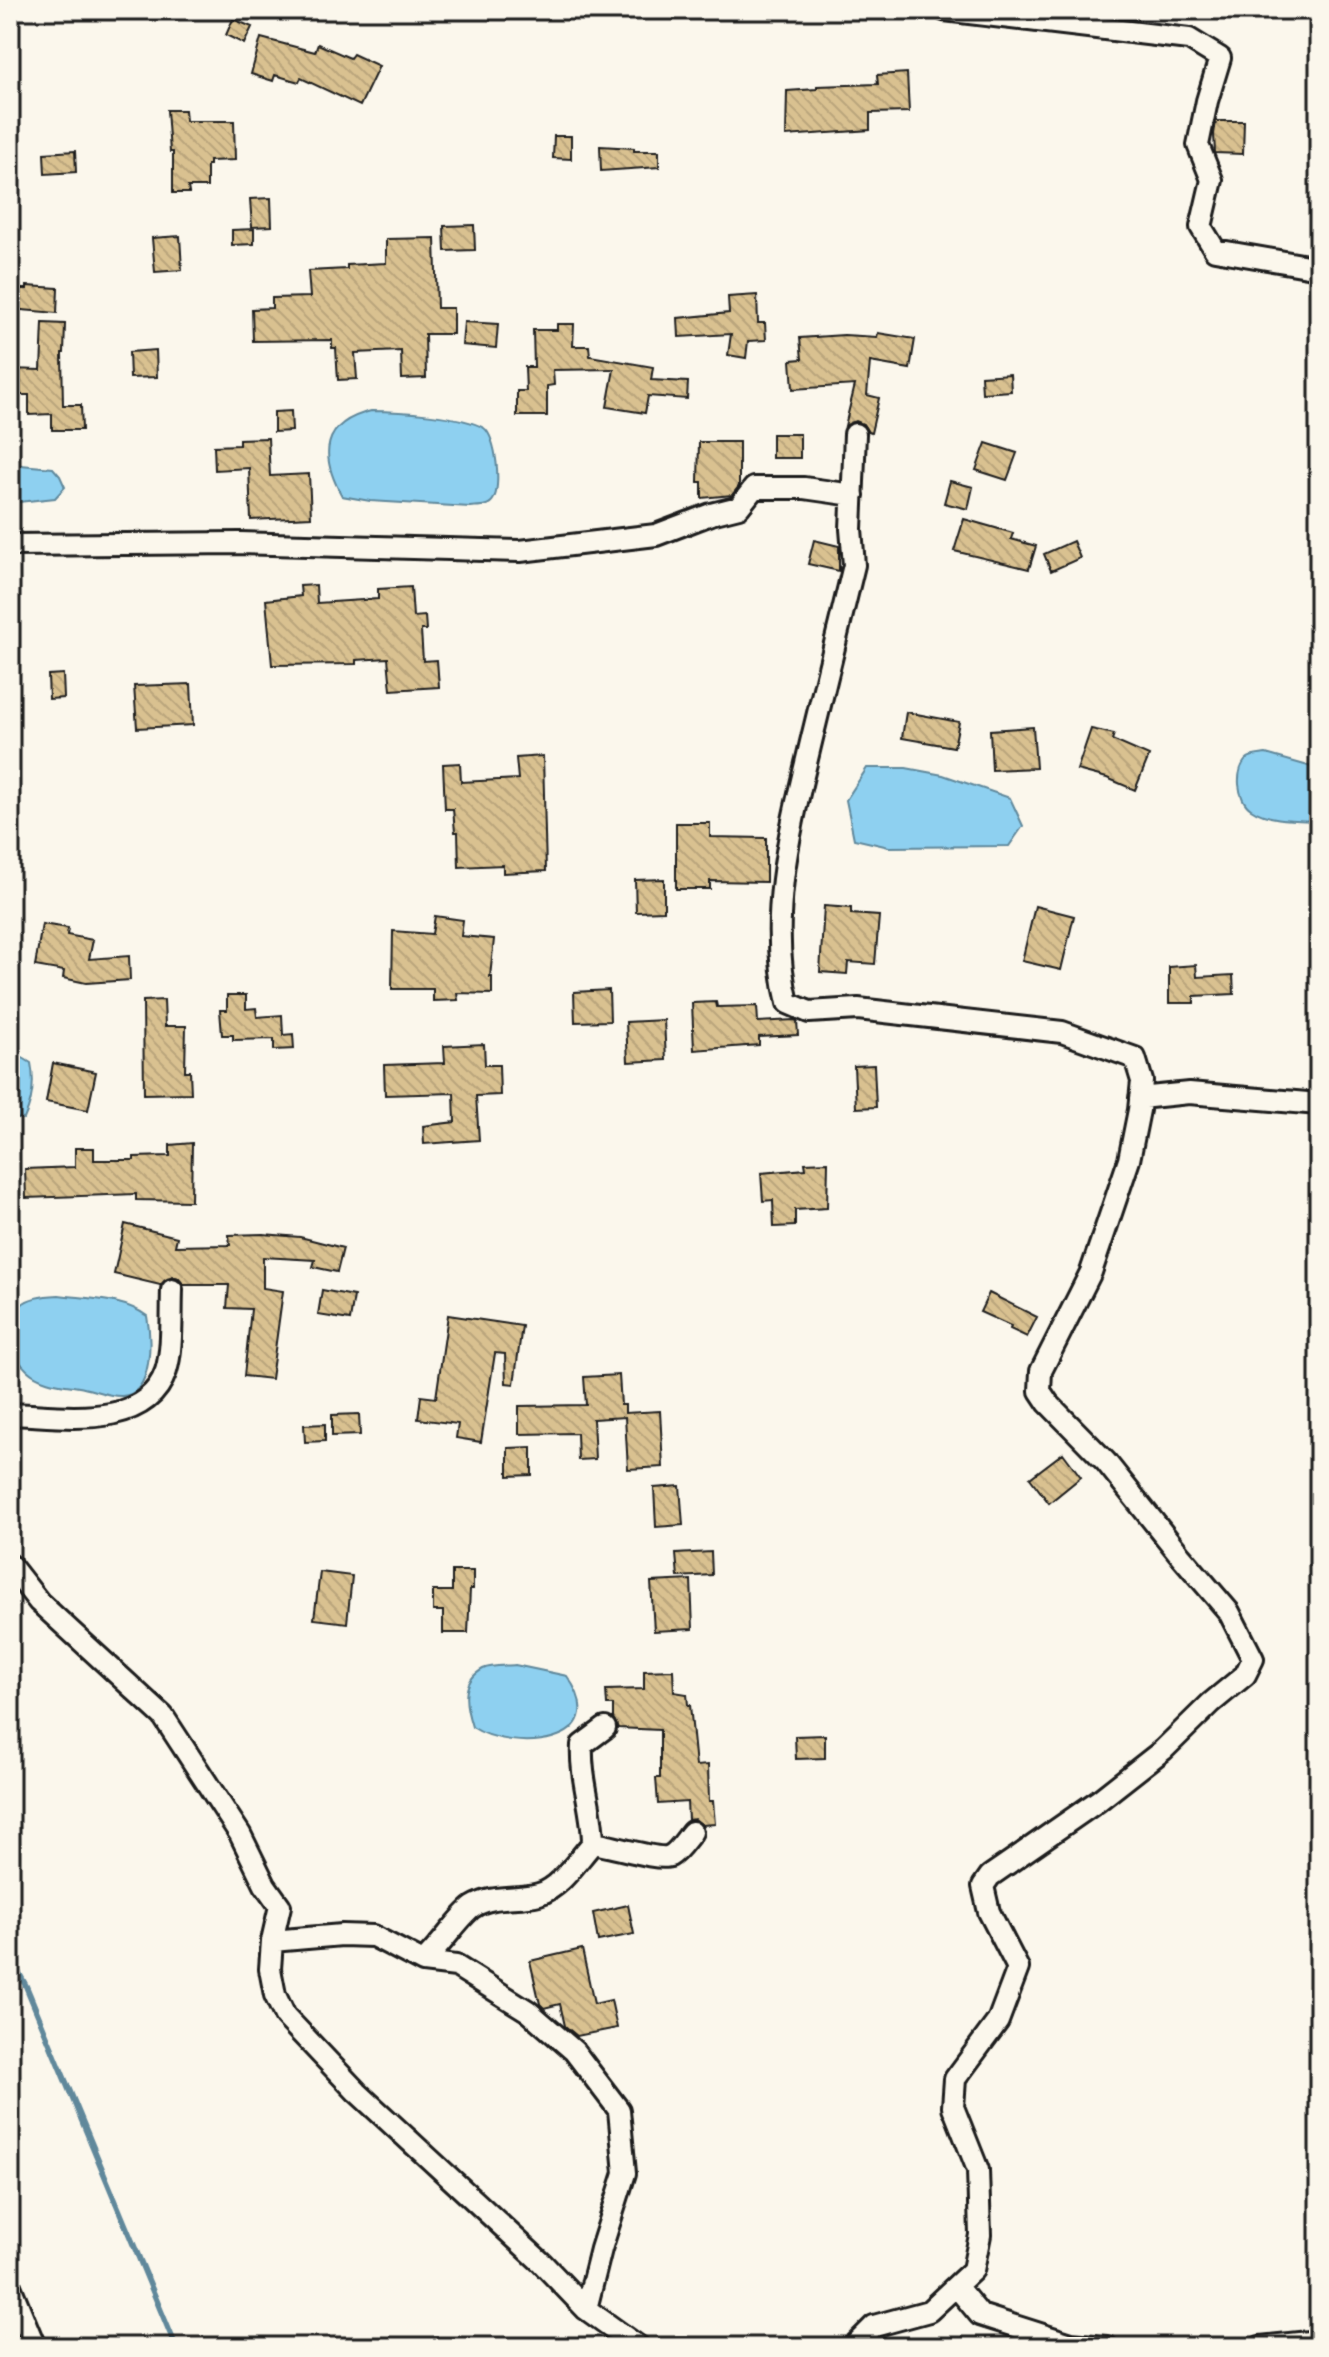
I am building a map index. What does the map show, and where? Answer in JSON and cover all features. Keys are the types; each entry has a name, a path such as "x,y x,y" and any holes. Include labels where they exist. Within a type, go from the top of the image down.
{"street":[{"path":"944,10 1189,39 1220,58 1198,145 1212,180 1201,227 1215,250 1319,268"},
{"path":"853,2347 874,2326 929,2311 973,2270 980,2235 978,2170 953,2107 955,2079 998,2021 1018,1968 989,1912 983,1886 990,1876 1098,1801 1163,1750 1245,1675 1253,1659 1229,1612 1106,1462 1040,1391 1041,1371 1091,1272 1129,1160 1142,1081 1135,1058 1062,1032 858,1009 809,1012 788,1003 780,973 778,935 790,831 854,565 855,434"},
{"path":"10,545 240,543 520,551 656,535 739,507 754,488 804,488 853,495"},
{"path":"1140,1098 1189,1093 1319,1104"},
{"path":"10,1414 105,1417 128,1410 153,1393 166,1371 172,1290"},
{"path":"10,1565 39,1602 163,1716 240,1834 265,1885 280,1906 272,1941 270,1969 275,1995 285,2016 357,2092 542,2263 586,2309 639,2347"},
{"path":"423,1962 437,1950 471,1908 490,1899 542,1893 565,1875 593,1843 593,1826 581,1762 582,1745 605,1728"},
{"path":"593,1843 616,1846 654,1858 671,1855 692,1832"},
{"path":"272,1941 342,1935 373,1936 423,1962 456,1966 528,2011 574,2051 619,2110 625,2173 586,2309"},
{"path":"10,2286 35,2347"},
{"path":"956,2286 980,2315 1071,2344 1107,2347"},
{"path":"1260,2347 1319,2341"}],"water":[{"path":"371,411 445,417 484,428 492,441 496,462 497,484 493,500 486,505 470,507 370,501 342,496 330,467 330,443 334,432 343,424"},
{"path":"10,464 53,468 65,487 55,498 10,503"},
{"path":"1266,754 1319,769 1319,821 1275,818 1246,805 1240,792 1241,769 1248,758"},
{"path":"867,768 906,768 943,775 1010,798 1023,826 1009,846 889,847 854,839 846,800"},
{"path":"10,1050 31,1063 32,1091 24,1119 10,1118"},
{"path":"59,1295 116,1302 147,1316 148,1364 140,1386 132,1393 112,1395 51,1382 38,1378 22,1364 14,1343 17,1311 27,1301"},
{"path":"515,1665 567,1676 579,1699 579,1717 570,1730 554,1738 533,1741 511,1740 472,1727 466,1696 470,1681 483,1669"}],"building":[{"path":"233,19 252,27 244,44 226,35"},
{"path":"261,38 315,52 318,44 350,58 353,54 379,66 360,106 301,78 299,82 275,75 273,81 251,74"},
{"path":"907,73 909,112 870,113 870,130 786,136 787,91 817,89 817,86 878,84 877,75"},
{"path":"167,110 185,110 186,121 234,121 235,160 209,161 207,187 188,187 189,193 173,193 173,152 170,152"},
{"path":"1216,121 1244,121 1243,154 1215,153"},
{"path":"554,136 571,136 571,159 553,158"},
{"path":"600,146 659,151 659,167 601,171"},
{"path":"75,151 76,172 45,174 44,153"},
{"path":"271,198 272,226 252,227 250,199"},
{"path":"474,225 475,250 445,251 444,226"},
{"path":"254,229 254,244 232,245 232,230"},
{"path":"180,236 182,270 155,272 152,238"},
{"path":"435,238 437,308 453,308 453,334 425,334 426,378 402,379 401,351 355,353 357,379 338,380 336,348 332,348 332,340 253,341 252,309 272,308 272,298 310,297 308,271 386,263 386,239"},
{"path":"27,286 58,288 57,313 10,309 10,289 27,289"},
{"path":"757,295 758,323 765,323 766,340 748,341 746,358 728,355 731,334 679,337 678,318 729,313 728,297"},
{"path":"464,322 498,324 496,348 462,345"},
{"path":"43,323 65,324 63,405 81,405 82,430 52,430 52,414 29,415 29,395 10,395 11,369 41,370"},
{"path":"557,324 574,324 573,346 589,346 590,356 653,367 651,380 688,382 687,399 648,396 645,413 607,407 614,369 553,370 554,385 547,386 547,416 517,416 517,391 526,391 525,367 534,367 533,330 557,330"},
{"path":"878,333 915,339 910,369 870,362 867,395 879,398 871,433 856,421 845,426 855,385 793,389 791,360 802,359 800,338 844,335 877,337"},
{"path":"156,350 157,377 130,378 129,352"},
{"path":"1010,374 1011,391 982,393 981,376"},
{"path":"291,411 292,431 274,432 274,412"},
{"path":"772,434 800,434 800,458 772,458"},
{"path":"268,438 270,476 309,474 311,517 251,520 249,468 215,470 214,446 239,445 239,439"},
{"path":"699,442 739,442 739,486 732,495 702,498 702,482 698,482"},
{"path":"986,443 1017,453 1007,480 976,470"},
{"path":"950,481 973,487 968,509 944,503"},
{"path":"964,519 1013,533 1011,539 1036,546 1029,569 954,551"},
{"path":"814,540 839,546 839,571 808,564"},
{"path":"1073,541 1080,558 1051,571 1044,554"},
{"path":"316,585 317,603 378,599 378,589 411,587 413,617 425,616 426,630 421,630 423,661 437,660 439,687 391,690 388,658 356,660 356,664 272,665 266,600 301,596 300,586"},
{"path":"63,674 64,698 49,699 48,675"},
{"path":"191,684 193,725 137,728 134,686"},
{"path":"906,712 959,722 954,747 902,738"},
{"path":"1033,727 1036,768 992,770 990,730"},
{"path":"1091,729 1114,734 1112,740 1149,756 1135,790 1077,770"},
{"path":"543,756 546,871 503,873 503,865 459,867 458,832 455,832 453,809 445,809 443,764 460,763 461,782 518,779 516,758"},
{"path":"676,823 710,823 710,837 766,838 766,882 710,881 710,889 676,889"},
{"path":"664,879 664,911 636,912 635,880"},
{"path":"824,906 851,908 851,914 879,916 875,964 848,962 847,974 820,972"},
{"path":"1035,906 1074,916 1061,970 1022,961"},
{"path":"435,916 463,920 461,936 494,939 490,977 492,994 457,993 458,1000 433,1001 433,989 392,989 393,931 432,934"},
{"path":"42,924 68,928 67,935 93,940 89,959 129,956 130,980 86,983 63,978 64,971 35,966"},
{"path":"1196,965 1197,977 1233,975 1234,994 1194,996 1194,1003 1169,1003 1169,967"},
{"path":"609,990 610,1021 575,1022 574,992"},
{"path":"227,995 246,995 246,1009 256,1008 257,1017 282,1015 283,1035 293,1034 294,1049 274,1050 274,1039 233,1040 233,1035 222,1035 220,1010 227,1010"},
{"path":"164,1000 165,1026 186,1026 185,1071 190,1071 191,1093 144,1094 143,1001"},
{"path":"716,1002 717,1007 757,1006 758,1022 797,1021 798,1035 759,1037 759,1045 694,1050 692,1003"},
{"path":"664,1020 666,1060 628,1062 626,1022"},
{"path":"484,1044 485,1065 499,1065 500,1095 476,1096 479,1140 424,1144 423,1126 455,1122 454,1093 385,1095 384,1065 445,1063 444,1046"},
{"path":"53,1063 96,1072 88,1110 46,1102"},
{"path":"874,1065 876,1107 856,1108 854,1066"},
{"path":"192,1143 191,1201 136,1200 136,1194 26,1198 25,1169 75,1167 75,1148 94,1148 94,1160 134,1160 134,1157 170,1156 170,1145"},
{"path":"828,1162 827,1208 795,1210 795,1226 774,1227 773,1200 763,1201 761,1173 806,1169 805,1163"},
{"path":"125,1224 177,1237 175,1246 230,1245 229,1235 263,1234 300,1237 343,1248 337,1272 313,1267 315,1260 263,1257 263,1288 283,1291 271,1379 244,1376 251,1309 227,1308 229,1285 184,1285 172,1277 160,1285 114,1274"},
{"path":"322,1290 354,1296 350,1320 318,1315"},
{"path":"989,1293 1037,1317 1027,1337 980,1312"},
{"path":"448,1315 522,1326 514,1384 506,1383 505,1354 495,1353 481,1442 456,1438 458,1424 418,1419 421,1396 436,1398"},
{"path":"619,1375 621,1405 625,1405 625,1413 660,1411 663,1467 628,1469 625,1417 593,1419 595,1459 578,1460 577,1433 519,1434 519,1406 586,1405 584,1377"},
{"path":"359,1414 360,1435 332,1436 332,1415"},
{"path":"325,1424 325,1441 305,1442 304,1425"},
{"path":"532,1447 532,1475 508,1476 508,1448"},
{"path":"1063,1453 1081,1477 1049,1503 1030,1478"},
{"path":"680,1486 683,1525 656,1527 654,1488"},
{"path":"711,1552 712,1575 678,1577 676,1554"},
{"path":"452,1571 473,1571 468,1633 443,1633 443,1611 433,1611 433,1591 452,1591"},
{"path":"320,1572 352,1576 347,1623 314,1619"},
{"path":"691,1580 693,1629 654,1631 651,1582"},
{"path":"673,1670 674,1692 687,1694 690,1705 696,1766 708,1765 709,1801 713,1801 715,1824 702,1825 695,1819 688,1820 687,1802 658,1804 656,1778 660,1778 660,1730 618,1728 613,1718 613,1705 607,1705 606,1690 644,1689 644,1671"},
{"path":"825,1735 825,1758 796,1759 795,1736"},
{"path":"628,1905 634,1934 598,1941 593,1913"},
{"path":"582,1949 594,2004 611,2000 617,2028 577,2036 565,2026 560,2004 544,2008 540,2004 530,1961"}],"waterway":[{"path":"10,1957 26,1986 176,2347"}]}
